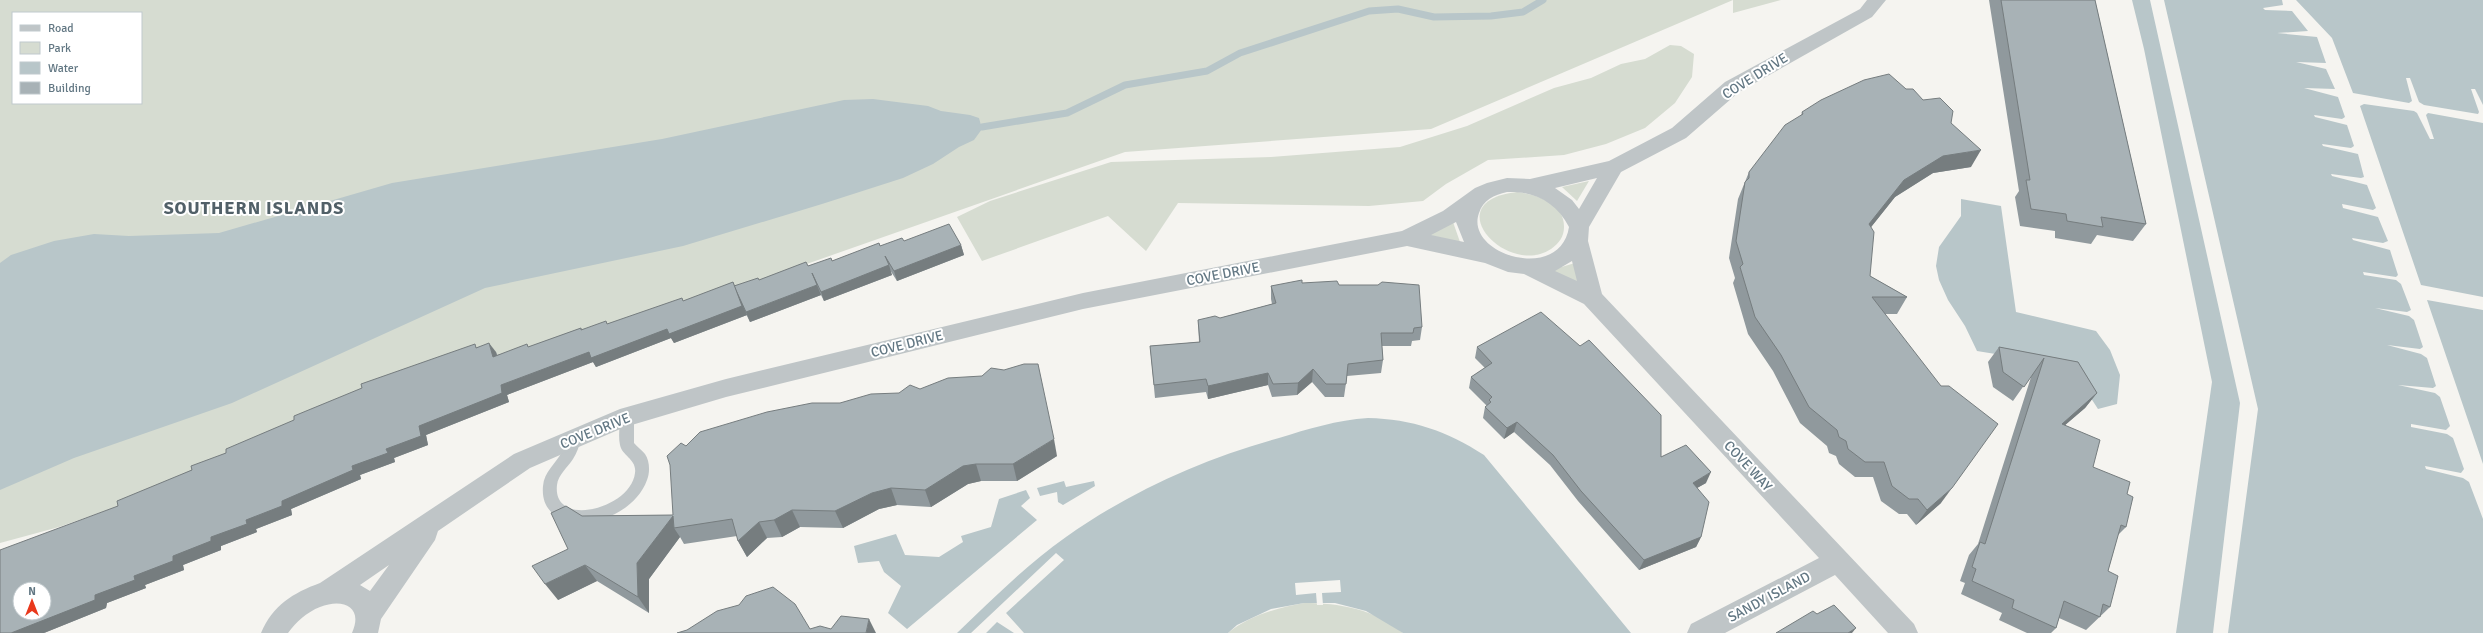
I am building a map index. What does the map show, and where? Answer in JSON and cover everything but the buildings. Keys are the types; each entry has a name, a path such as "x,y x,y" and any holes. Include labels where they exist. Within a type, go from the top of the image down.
{"street":[{"name":"COVE DRIVE","path":"1530,186 1614,167 1679,133 1732,87 1866,13 1877,0"},
{"name":"COVE DRIVE","path":"1407,238 1490,256 1508,264 1528,267 1550,264 1567,254 1614,167"},
{"name":"COVE DRIVE","path":"327,593 522,462 627,417 726,388 1083,301 1407,238 1451,216 1478,196 1499,187 1511,185 1530,186 1548,192 1563,201 1574,213 1578,234"},
{"name":"COVE DRIVE","path":"1478,196 1470,206 1466,219 1468,232 1476,245 1490,256"},
{"name":"COVE WAY","path":"1578,234 1592,298"},
{"name":"COVE WAY","path":"1528,267 1592,298 1905,633"},
{"name":"COVE DRIVE","path":"367,624 432,523"},
{"name":"SANDY ISLAND","path":"1702,632 1838,561"},
{"path":"272,629 293,609 309,599 327,593 342,592 356,595 365,603 367,624"}],"lane":[{"path":"574,439 566,458 556,470 550,483 550,496 556,507 564,513 588,517 605,514 626,500 641,480 643,469 641,459 636,451 627,445 627,417"}],"green space":[{"path":"0,0 1733,0 1431,129 1125,152 59,527 0,543"},
{"path":"1733,0 1781,0 1733,13"},
{"path":"1670,45 1681,46 1694,54 1692,77 1675,103 1645,128 1606,144 1564,155 1488,160 1446,184 1423,201 1369,206 1178,203 1146,251 1108,216 982,261 957,217 990,201 1111,162 1271,157 1400,147 1467,126 1554,88 1591,78 1621,64 1645,59"},
{"path":"1589,181 1577,201 1562,187"},
{"path":"1517,192 1533,195 1548,201 1559,211 1563,218 1563,234 1559,242 1551,249 1534,255 1516,254 1499,246 1487,235 1480,222 1482,209 1493,198"},
{"path":"1453,222 1460,242 1424,234"},
{"path":"1575,263 1583,289 1548,271"},
{"path":"1304,603 1330,604 1356,609 1381,618 1403,633 1228,633 1245,621 1264,613"}],"water":[{"path":"2132,0 2483,0 2483,633 2176,633 2212,382 2144,49"},
{"path":"873,99 928,106 941,111 970,115 979,118 982,129 974,140 959,147 933,164 903,178 822,204 683,246 485,288 232,403 74,458 0,490 0,263 11,255 54,241 94,234 129,236 219,233 392,183 662,139 844,100"},
{"path":"1961,199 2001,206 2016,312 2096,331 2110,350 2120,375 2117,404 2098,409 2070,366 1977,351 1965,326 1948,300 1939,280 1936,266 1939,247 1961,216"},
{"path":"1368,418 1399,421 1429,428 1456,439 1484,455 1631,633 1403,633 1366,611 1335,603 1304,603 1271,609 1237,625 1228,633 957,633 1010,583 1051,548 1091,520 1142,491 1195,466 1251,446 1323,425"},
{"path":"1064,481 1066,487 1094,481 1095,486 1063,505 1058,502 1057,492 1040,496 1037,488"},
{"path":"1026,490 1030,498 1021,506 1037,520 907,629 888,613 901,586 884,572 879,561 858,563 854,546 896,534 905,555 939,557 963,542 961,536 991,527 999,499"}],"pier":[{"path":"2150,0 2164,0 2258,409 2228,633 2213,633 2240,403"},
{"path":"2282,0 2296,0 2332,38 2353,93 2409,103 2412,101 2406,78 2410,78 2419,102 2424,105 2478,114 2479,112 2471,89 2475,89 2483,105 2483,123 2428,113 2426,115 2434,139 2430,139 2417,113 2414,111 2364,104 2360,106 2421,285 2483,297 2483,310 2427,300 2483,464 2483,519 2469,482 2463,478 2426,469 2425,466 2461,473 2464,469 2453,438 2447,434 2411,427 2411,424 2446,430 2450,426 2440,397 2435,393 2398,385 2433,388 2436,386 2427,358 2421,354 2387,345 2420,349 2423,347 2414,320 2409,316 2375,308 2407,312 2411,310 2401,284 2396,280 2364,275 2363,272 2396,277 2398,275 2390,250 2353,240 2352,238 2383,243 2388,241 2378,217 2343,208 2342,204 2373,210 2376,208 2367,185 2332,176 2331,174 2361,178 2364,177 2358,154 2323,146 2322,144 2351,148 2354,146 2347,125 2315,117 2314,115 2342,119 2345,117 2338,97 2304,88 2335,89 2326,69 2296,62 2326,63 2317,37 2277,33 2308,31 2292,11 2265,10 2263,8 2283,5"},
{"path":"1056,553 1064,560 1006,613 1024,633 1014,633 997,622 986,633 971,633"},
{"path":"1340,580 1341,592 1322,593 1323,605 1317,605 1316,593 1296,595 1295,583"}],"waterway":[{"path":"982,127 1067,113 1125,85 1207,71 1240,53 1369,11 1398,9 1434,17 1491,16 1523,12 1543,0"}],"district":[{"name":"SOUTHERN ISLANDS","path":"254,208"}]}
